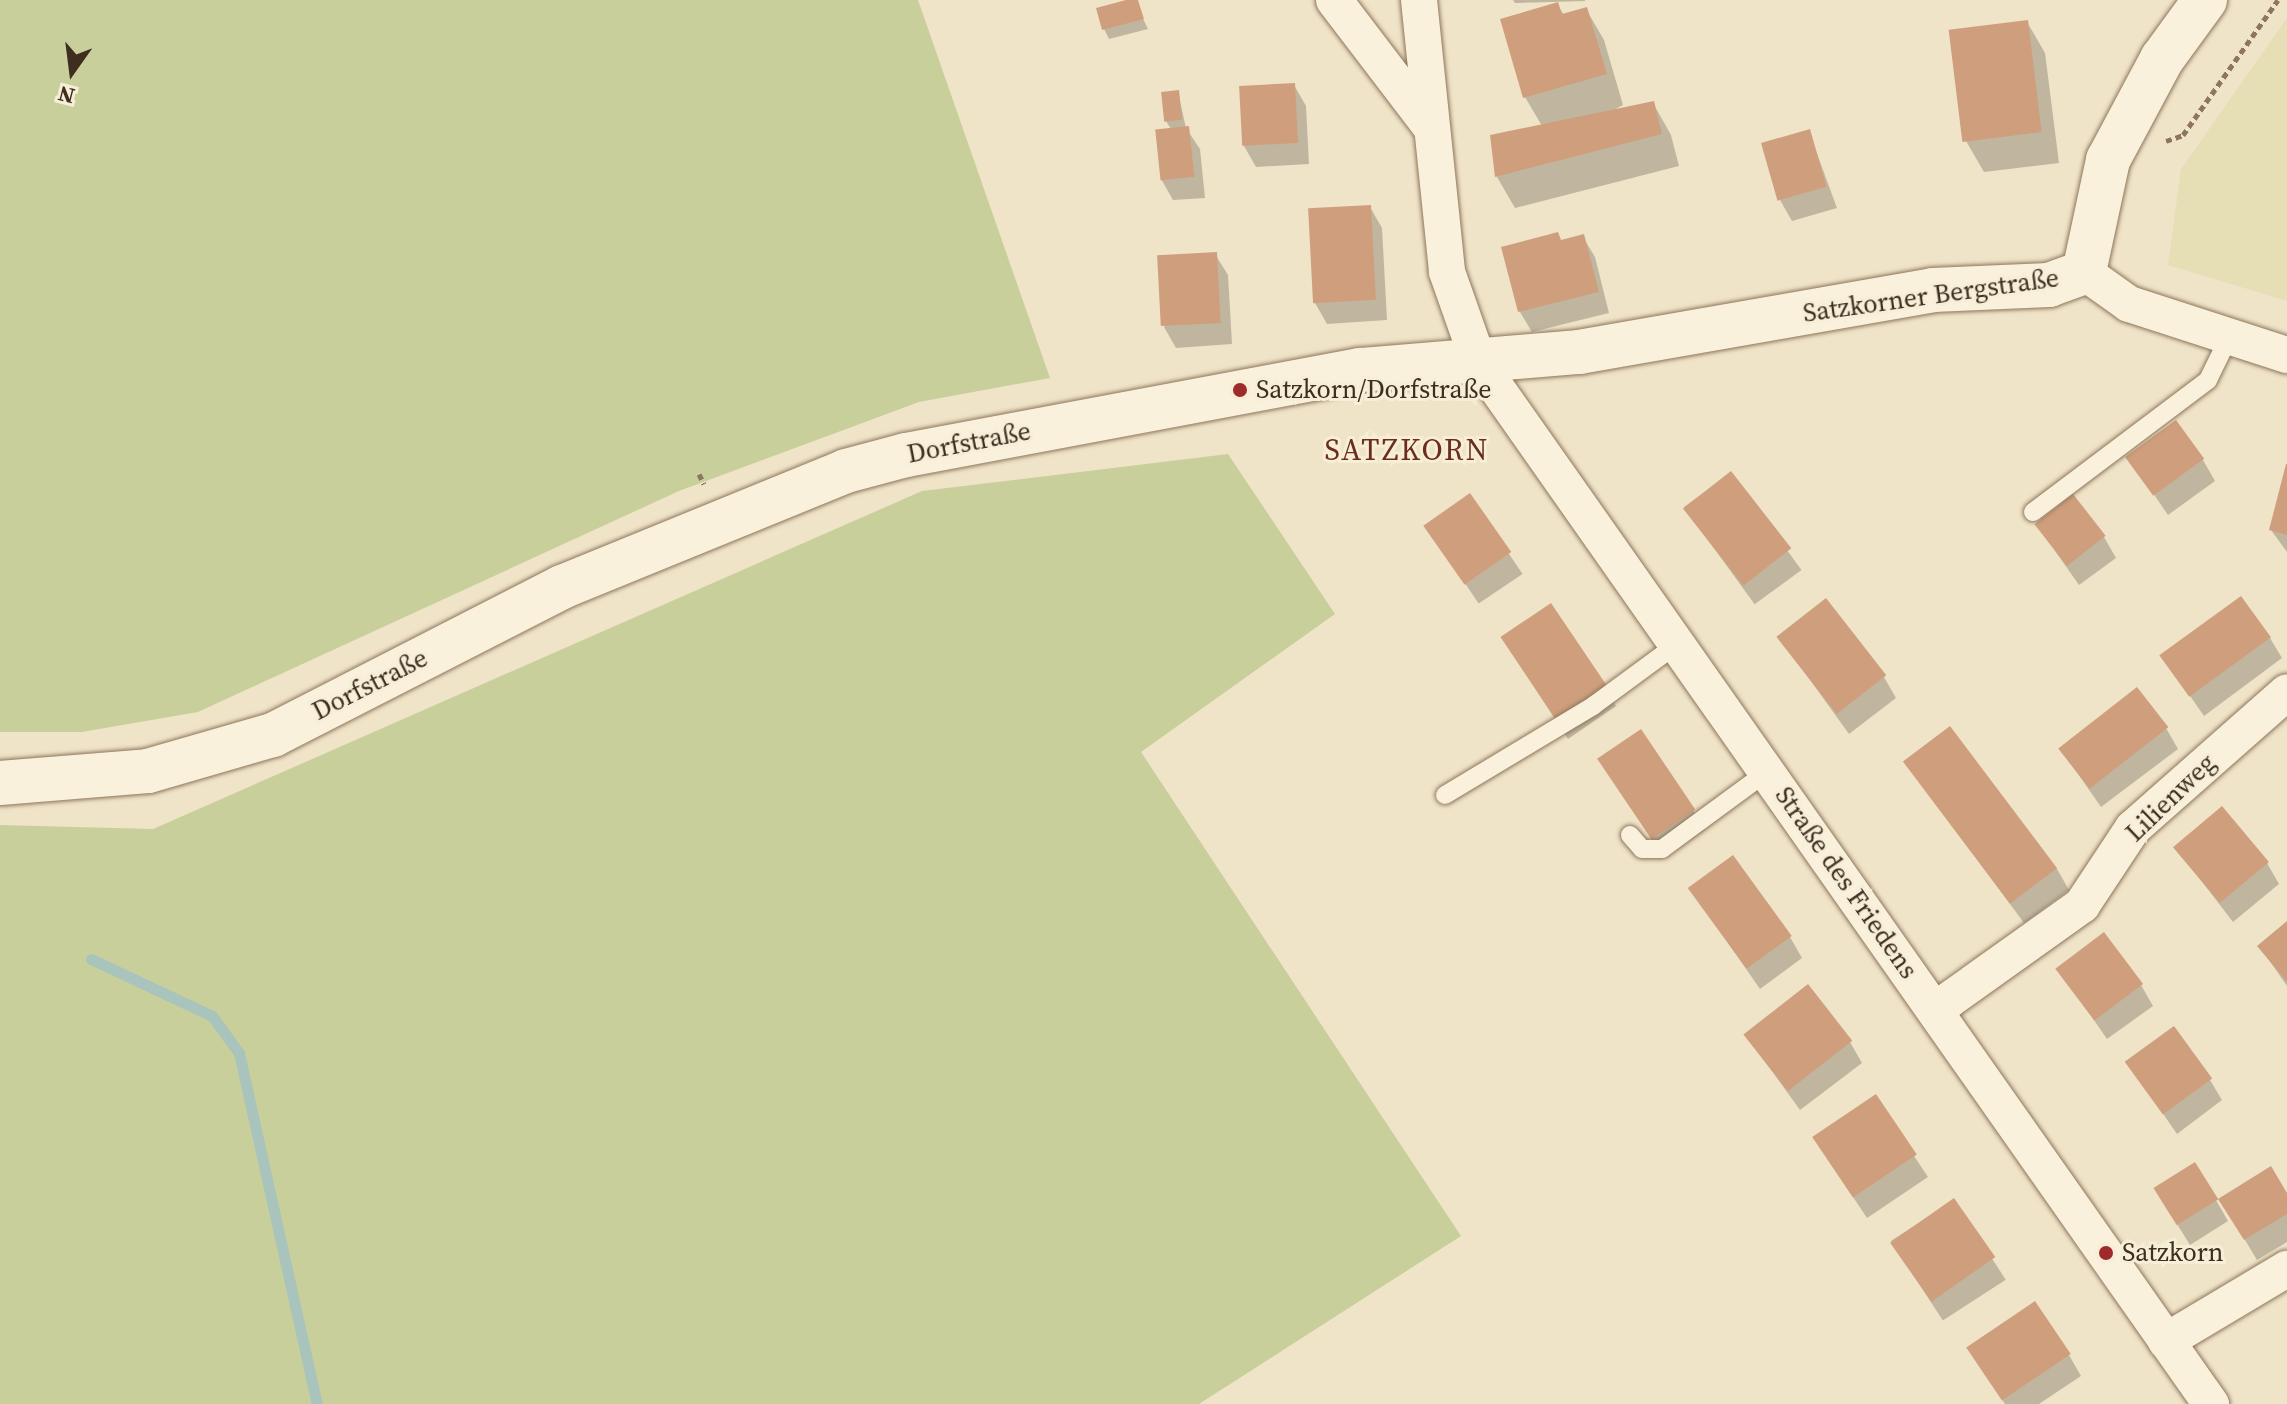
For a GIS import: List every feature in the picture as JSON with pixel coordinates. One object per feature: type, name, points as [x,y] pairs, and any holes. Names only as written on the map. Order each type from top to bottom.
[{"type":"street","points":[[1334,0],[1430,126]]},
{"type":"street","points":[[1419,0],[1447,272],[1479,363]]},
{"type":"street","name":"Satzkorner Bergstraße","points":[[1479,363],[1579,352],[1933,290],[2049,285],[2084,272],[2108,160],[2162,59],[2205,0]]},
{"type":"street","points":[[2084,272],[2129,304],[2228,339],[2287,355]]},
{"type":"street","name":"Straße des Friedens","points":[[1479,363],[2211,1404]]},
{"type":"street","name":"Dorfstraße","points":[[0,783],[148,771],[273,735],[562,587],[846,471],[906,455],[1240,390],[1360,370],[1479,363]]},
{"type":"street","name":"Lilienweg","points":[[1935,1010],[2082,905],[2133,828],[2280,712]]},
{"type":"street","points":[[2166,1341],[2287,1269]]},
{"type":"lane","points":[[2033,512],[2208,380],[2228,339]]},
{"type":"lane","points":[[1445,795],[1593,706],[1677,644]]},
{"type":"lane","points":[[1630,835],[1642,849],[1662,849],[1767,772]]},
{"type":"path","points":[[2108,160],[2183,135],[2278,0]]},
{"type":"shaded area","points":[[2287,18],[2287,301],[2168,265],[2181,169]]},
{"type":"green space","points":[[0,0],[918,0],[1050,378],[919,402],[679,491],[198,712],[82,732],[0,732]]},
{"type":"green space","points":[[1228,454],[1335,614],[1141,752],[1461,1236],[1199,1404],[0,1404],[0,825],[153,829],[922,491]]},
{"type":"building","points":[[1138,0],[1144,19],[1102,30],[1096,8]]},
{"type":"building","points":[[1558,2],[1562,14],[1587,7],[1607,74],[1523,98],[1500,19]]},
{"type":"building","points":[[2028,20],[2042,132],[1962,142],[1949,30]]},
{"type":"building","points":[[1295,83],[1298,143],[1242,146],[1239,86]]},
{"type":"building","points":[[1179,90],[1182,120],[1164,122],[1161,92]]},
{"type":"building","points":[[1654,101],[1662,134],[1495,177],[1490,135]]},
{"type":"building","points":[[1189,126],[1194,177],[1161,180],[1155,130]]},
{"type":"building","points":[[1810,129],[1827,187],[1778,201],[1761,143]]},
{"type":"building","points":[[1371,205],[1376,300],[1313,303],[1308,208]]},
{"type":"building","points":[[1558,232],[1561,240],[1584,234],[1599,292],[1518,312],[1501,247]]},
{"type":"building","points":[[1217,252],[1221,323],[1161,326],[1157,255]]},
{"type":"building","points":[[2176,420],[2204,459],[2153,496],[2125,457]]},
{"type":"building","points":[[2287,464],[2287,535],[2269,530]]},
{"type":"building","points":[[1731,471],[1791,548],[1743,586],[1683,509]]},
{"type":"building","points":[[1470,493],[1511,552],[1465,585],[1423,526]]},
{"type":"building","points":[[2073,494],[2106,536],[2067,566],[2034,524]]},
{"type":"building","points":[[2241,596],[2271,637],[2189,697],[2159,655]]},
{"type":"building","points":[[1826,598],[1886,675],[1837,714],[1776,637]]},
{"type":"building","points":[[1551,603],[1606,685],[1556,719],[1500,637]]},
{"type":"building","points":[[2137,687],[2168,727],[2090,789],[2058,749]]},
{"type":"building","points":[[1950,726],[2057,868],[2010,904],[1903,762]]},
{"type":"building","points":[[1641,729],[1695,809],[1651,839],[1597,759]]},
{"type":"building","points":[[2222,806],[2269,862],[2220,903],[2173,847]]},
{"type":"building","points":[[1733,855],[1792,936],[1746,969],[1688,888]]},
{"type":"building","points":[[2287,921],[2287,982],[2257,946]]},
{"type":"building","points":[[2104,932],[2143,984],[2094,1021],[2055,969]]},
{"type":"building","points":[[1808,984],[1852,1041],[1788,1091],[1743,1034]]},
{"type":"building","points":[[2174,1026],[2212,1079],[2163,1114],[2125,1062]]},
{"type":"building","points":[[1876,1094],[1917,1155],[1853,1198],[1812,1137]]},
{"type":"building","points":[[2195,1162],[2218,1199],[2177,1225],[2153,1188]]},
{"type":"building","points":[[2271,1166],[2287,1193],[2287,1214],[2244,1240],[2218,1199]]},
{"type":"building","points":[[1954,1198],[1995,1257],[1931,1302],[1890,1243]]},
{"type":"building","points":[[2035,1301],[2071,1354],[2002,1400],[1966,1347]]},
{"type":"waterway","points":[[91,959],[212,1016],[239,1053],[317,1404]]},
{"type":"place","name":"Satzkorn/Dorfstraße","points":[[1240,390]]},
{"type":"place","name":"Satzkorn","points":[[2106,1253]]},
{"type":"district","name":"SATZKORN","points":[[1407,450]]}]
